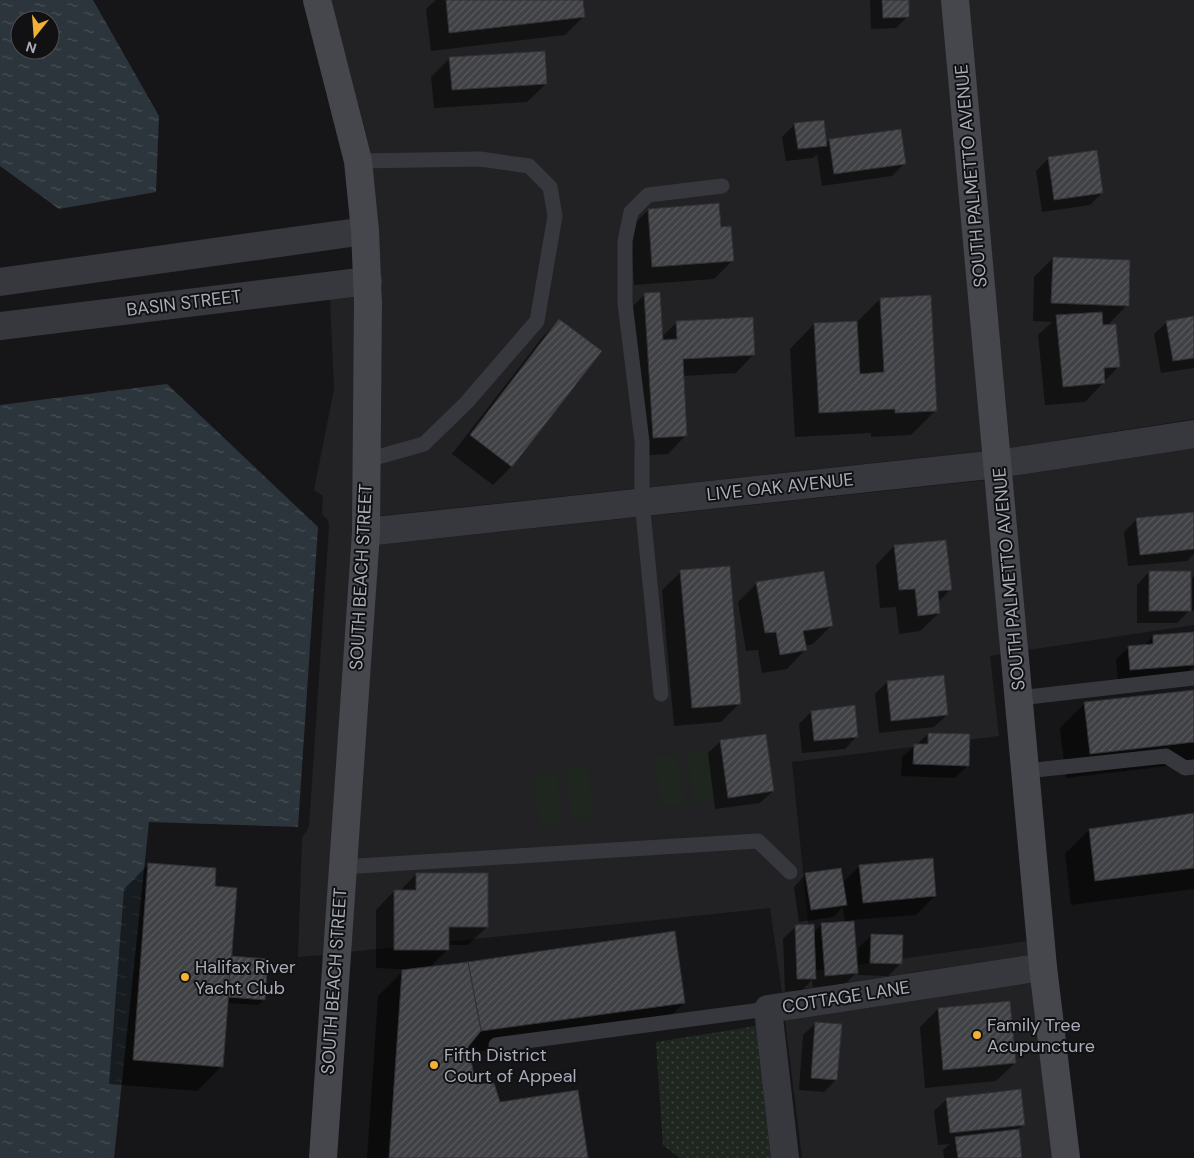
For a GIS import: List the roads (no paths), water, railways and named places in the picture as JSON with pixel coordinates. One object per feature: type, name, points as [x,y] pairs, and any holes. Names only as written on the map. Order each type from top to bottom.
[{"type":"street","name":"SOUTH BEACH STREET","points":[[317,0],[358,161],[368,281],[366,532],[323,1158]]},
{"type":"street","name":"SOUTH PALMETTO AVENUE","points":[[955,0],[1043,967],[1066,1158]]},
{"type":"street","points":[[0,282],[365,231]]},
{"type":"street","name":"BASIN STREET","points":[[0,326],[368,281]]},
{"type":"street","name":"LIVE OAK AVENUE","points":[[366,532],[998,464],[1194,434]]},
{"type":"street","name":"COTTAGE LANE","points":[[785,1158],[768,1009],[1043,967]]},
{"type":"lane","points":[[358,161],[480,159],[529,166],[550,187],[554,216],[537,321],[467,402],[424,444],[366,460]]},
{"type":"lane","points":[[661,694],[642,502],[642,442],[625,303],[625,241],[631,212],[648,195],[722,186]]},
{"type":"lane","points":[[1019,698],[1194,678]]},
{"type":"lane","points":[[1026,771],[1166,756],[1185,768],[1194,766]]},
{"type":"lane","points":[[342,867],[758,841],[790,872]]},
{"type":"lane","points":[[496,1045],[768,1009]]},
{"type":"water","points":[[0,0],[93,0],[159,116],[156,192],[59,209],[0,166]]},
{"type":"water","points":[[167,384],[318,527],[298,827],[149,822],[114,1158],[0,1158],[0,405]]},
{"type":"place","name":"Halifax River Yacht Club","points":[[185,977]]},
{"type":"place","name":"Family Tree Acupuncture","points":[[977,1035]]},
{"type":"place","name":"Fifth District Court of Appeal","points":[[434,1065]]}]
